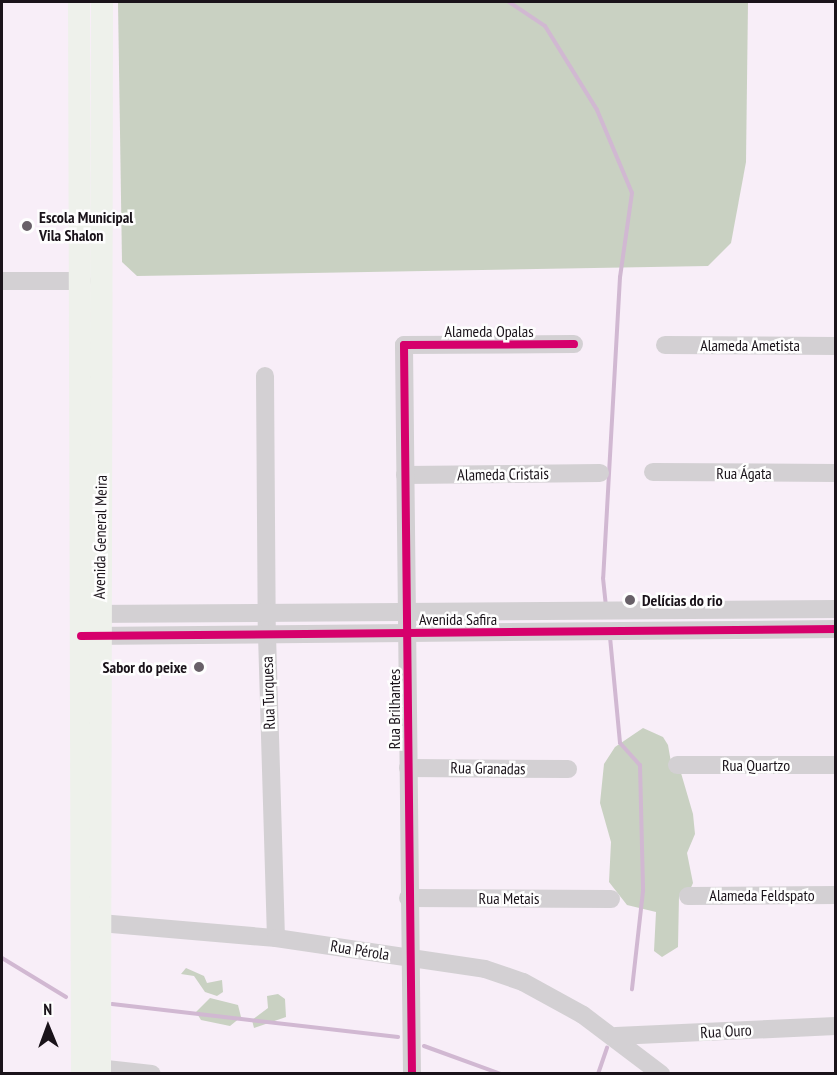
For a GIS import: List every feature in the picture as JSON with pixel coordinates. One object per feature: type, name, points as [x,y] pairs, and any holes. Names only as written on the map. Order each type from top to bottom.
[{"type":"main road","name":"Avenida General Meira","points":[[80,2],[93,281]]},
{"type":"main road","name":"Avenida General Meira","points":[[91,1070],[90,625],[93,281],[102,2]]},
{"type":"main road","name":"Avenida General Meira","points":[[90,625],[100,923],[91,1070]]},
{"type":"street","points":[[2,282],[93,281]]},
{"type":"street","name":"Alameda Opalas","points":[[404,345],[574,344]]},
{"type":"street","name":"Rua Brilhantes","points":[[404,345],[408,958],[411,1074]]},
{"type":"street","name":"Alameda Ametista","points":[[665,345],[836,346]]},
{"type":"street","name":"Rua Turquesa","points":[[266,376],[266,610],[276,938]]},
{"type":"street","name":"Rua Ágata","points":[[653,472],[836,473]]},
{"type":"street","name":"Alameda Cristais","points":[[405,475],[600,473]]},
{"type":"street","name":"Avenida Safira","points":[[90,625],[266,610],[836,609]]},
{"type":"street","name":"Avenida Safira","points":[[90,625],[267,635],[836,629]]},
{"type":"street","name":"Rua Quartzo","points":[[677,765],[836,765]]},
{"type":"street","name":"Rua Granadas","points":[[408,768],[568,769]]},
{"type":"street","name":"Alameda Feldspato","points":[[688,896],[836,895]]},
{"type":"street","name":"Rua Metais","points":[[408,898],[611,898]]},
{"type":"street","name":"Rua Pérola","points":[[100,923],[276,938],[485,969],[523,982],[616,1036],[661,1074]]},
{"type":"street","name":"Rua Ouro","points":[[616,1036],[836,1026]]},
{"type":"street","points":[[91,1070],[152,1074]]},
{"type":"green space","points":[[118,2],[748,2],[746,162],[731,243],[708,266],[137,276],[122,262]]},
{"type":"green space","points":[[643,728],[663,737],[668,745],[672,768],[681,773],[693,814],[695,834],[687,853],[693,883],[689,892],[679,896],[678,947],[662,957],[654,951],[656,912],[627,905],[609,882],[611,842],[600,803],[604,764],[615,747]]},
{"type":"green space","points":[[186,968],[204,976],[207,983],[222,980],[223,992],[217,996],[205,992],[194,976],[181,974]]},
{"type":"green space","points":[[278,994],[285,999],[286,1017],[254,1028],[252,1020],[268,1008],[267,996]]},
{"type":"green space","points":[[210,998],[238,1005],[241,1017],[230,1026],[201,1020],[196,1012]]},
{"type":"waterway","points":[[509,2],[545,26],[597,110],[632,193],[620,277],[603,578],[606,606]]},
{"type":"waterway","points":[[610,637],[620,743],[640,765],[643,891],[632,989]]},
{"type":"waterway","points":[[2,958],[66,997]]},
{"type":"waterway","points":[[112,1004],[398,1037]]},
{"type":"waterway","points":[[424,1046],[501,1074]]},
{"type":"waterway","points":[[598,1074],[607,1048]]},
{"type":"cycle path","points":[[412,1074],[404,345],[574,344]]},
{"type":"cycle path","points":[[81,636],[836,629]]},
{"type":"place","name":"Escola Municipal Vila Shalon","points":[[27,226]]},
{"type":"place","name":"Delícias do rio","points":[[630,600]]},
{"type":"place","name":"Sabor do peixe","points":[[199,667]]}]
